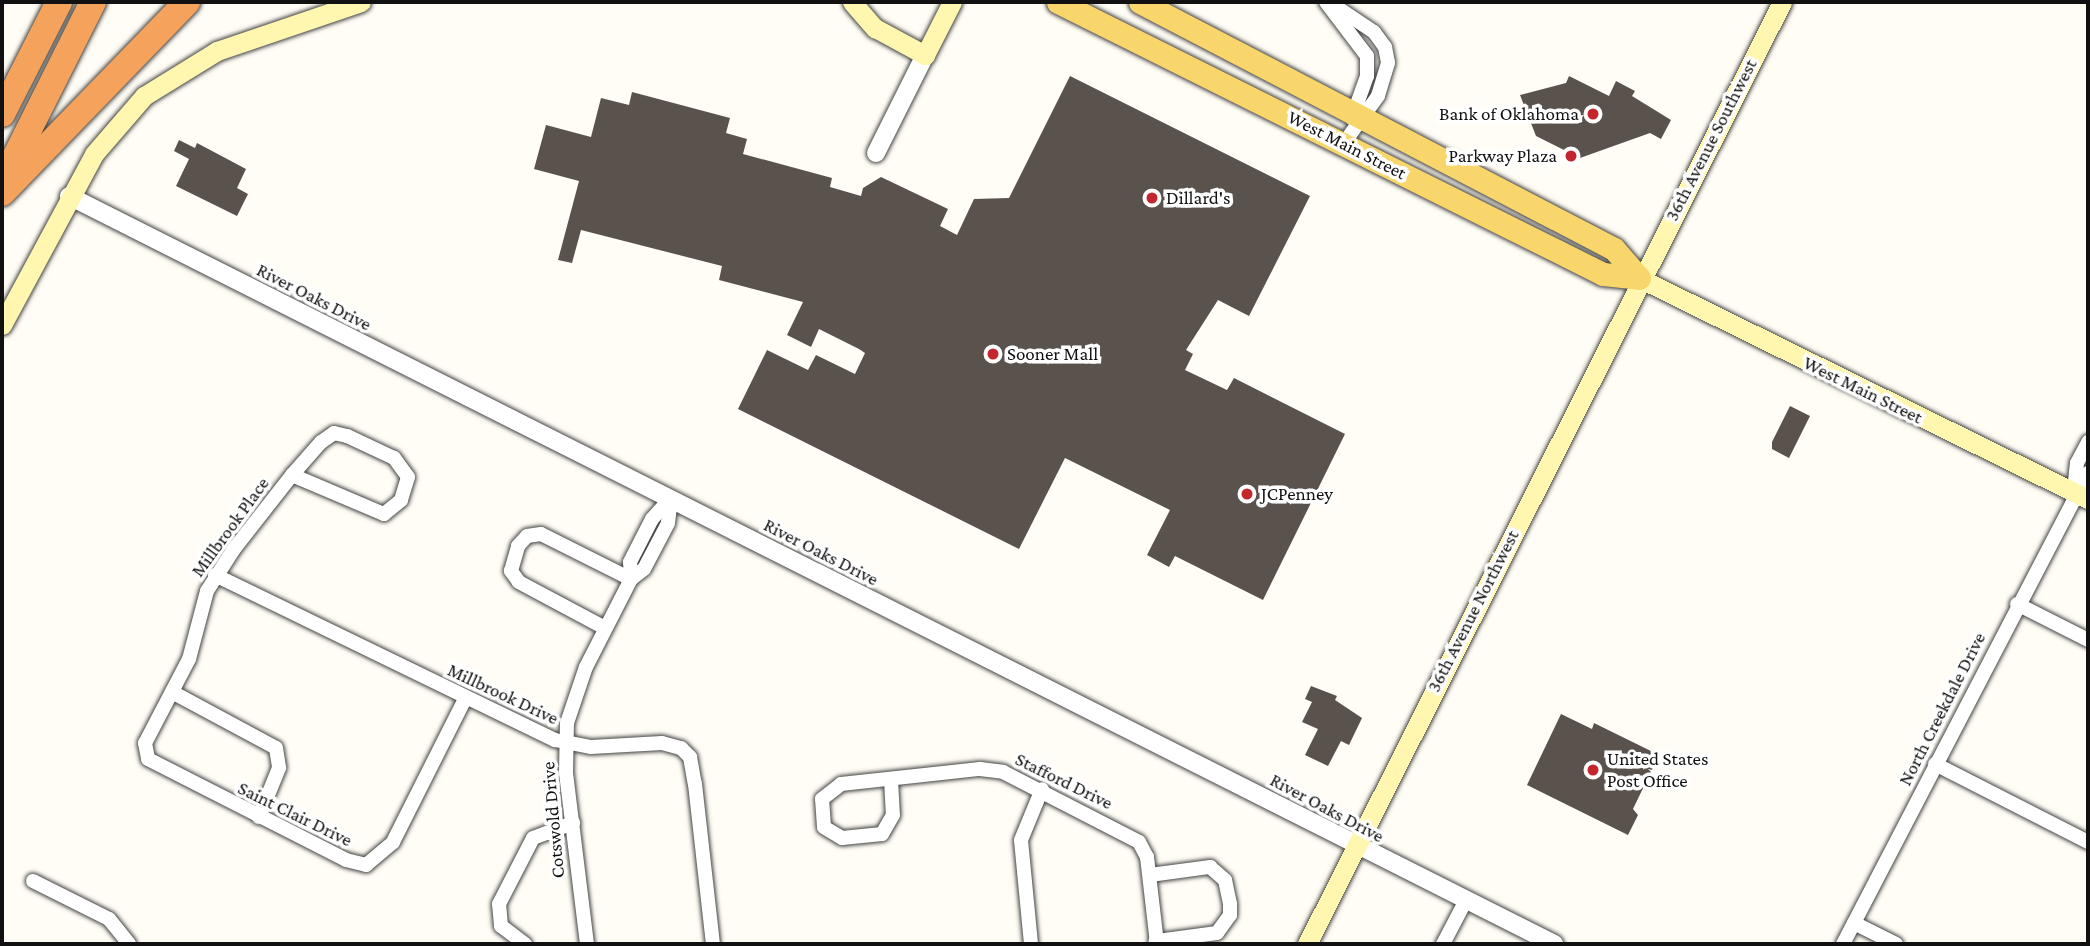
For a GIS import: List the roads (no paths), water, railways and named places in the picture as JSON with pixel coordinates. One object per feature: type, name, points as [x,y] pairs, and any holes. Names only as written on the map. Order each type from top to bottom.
[{"type":"highway","points":[[2,114],[59,2]]},
{"type":"highway","points":[[2,183],[93,2]]},
{"type":"highway","points":[[2,193],[187,2]]},
{"type":"main road","points":[[2,325],[69,196],[111,131],[170,77],[217,51],[361,2]]},
{"type":"main road","points":[[852,2],[875,28],[925,55],[952,2]]},
{"type":"main road","name":"West Main Street","points":[[1058,2],[1603,274],[1639,278],[2081,496]]},
{"type":"main road","name":"West Main Street","points":[[1140,2],[1614,249],[1639,278]]},
{"type":"main road","name":"36th Avenue Southwest","points":[[1639,278],[1782,2]]},
{"type":"main road","name":"36th Avenue Northwest","points":[[1307,944],[1639,278]]},
{"type":"street","points":[[1328,2],[1353,13],[1385,47],[1384,81],[1359,115],[1344,143]]},
{"type":"street","points":[[1328,2],[1367,56],[1367,76],[1359,115]]},
{"type":"street","points":[[876,153],[925,55]]},
{"type":"street","name":"River Oaks Drive","points":[[69,196],[671,498],[1356,847],[1554,944]]},
{"type":"street","name":"Millbrook Place","points":[[148,759],[145,743],[172,692],[215,575],[292,475],[321,442],[339,433],[394,458],[408,477],[401,500],[384,514],[292,475]]},
{"type":"street","points":[[2081,496],[2077,463],[2088,442]]},
{"type":"street","points":[[2081,496],[2088,473]]},
{"type":"street","name":"North Creekdale Drive","points":[[1843,944],[2017,604],[2081,496]]},
{"type":"street","name":"Cotswold Drive","points":[[587,944],[566,743],[572,705],[605,628],[631,579],[630,562],[646,530],[671,498]]},
{"type":"street","points":[[605,628],[519,582],[511,571],[518,546],[527,536],[541,534],[631,579]]},
{"type":"street","name":"Millbrook Drive","points":[[215,575],[465,699],[566,743],[669,743],[690,757],[713,944]]},
{"type":"street","points":[[2017,604],[2088,640]]},
{"type":"street","points":[[172,692],[276,748],[279,768],[259,817]]},
{"type":"street","name":"Saint Clair Drive","points":[[148,759],[346,860],[374,862],[393,842],[465,699]]},
{"type":"street","points":[[1935,764],[2088,842]]},
{"type":"street","name":"Stafford Drive","points":[[891,779],[995,770],[1042,789],[1132,837],[1147,857],[1156,943]]},
{"type":"street","points":[[891,779],[893,815],[882,834],[842,838],[824,827],[820,806],[831,787],[891,779]]},
{"type":"street","points":[[1031,944],[1021,840],[1042,789]]},
{"type":"street","points":[[525,944],[500,926],[499,904],[534,838],[573,823]]},
{"type":"street","points":[[1150,875],[1210,867],[1225,880],[1230,904],[1230,915],[1217,933],[1156,943]]},
{"type":"street","points":[[33,881],[109,919],[130,944]]},
{"type":"street","points":[[1443,944],[1466,900]]},
{"type":"street","points":[[1854,923],[1896,944]]},
{"type":"place","name":"Bank of Oklahoma","points":[[1593,114]]},
{"type":"place","name":"Parkway Plaza","points":[[1571,156]]},
{"type":"place","name":"Dillard's","points":[[1152,198]]},
{"type":"place","name":"Sooner Mall","points":[[993,354]]},
{"type":"place","name":"JCPenney","points":[[1247,494]]},
{"type":"place","name":"United States Post Office","points":[[1593,770]]}]
